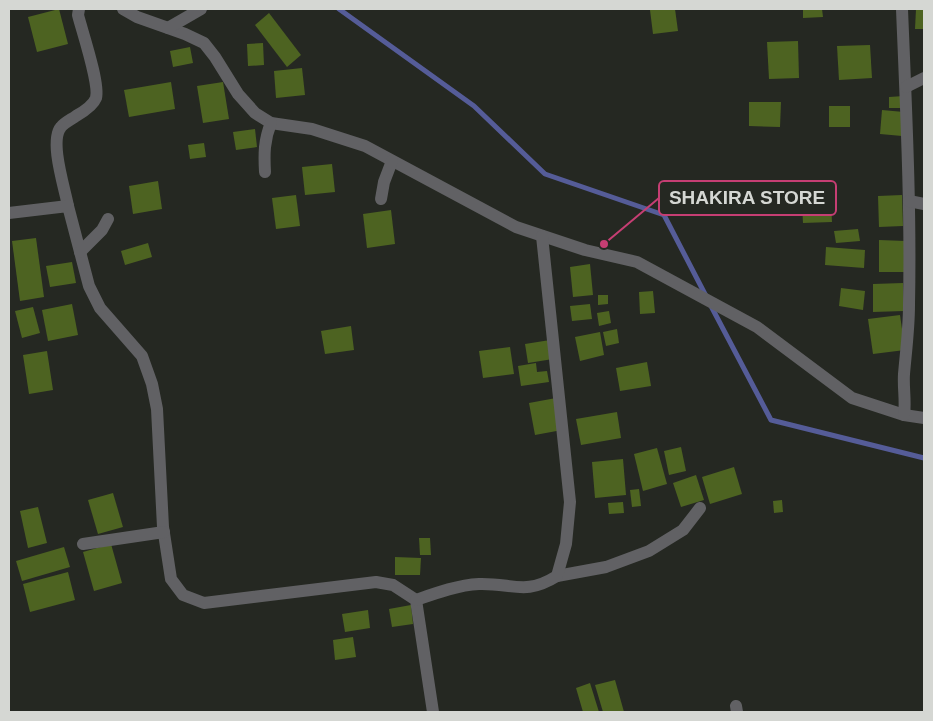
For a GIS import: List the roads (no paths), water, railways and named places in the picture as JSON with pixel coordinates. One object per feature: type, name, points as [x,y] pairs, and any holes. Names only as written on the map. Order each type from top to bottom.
[{"type":"street","points":[[79,9],[78,15],[96,86],[96,98],[88,108],[61,127],[57,134],[56,142],[58,158],[68,206],[89,286],[100,308],[142,356],[152,384],[157,409],[164,532],[171,578],[182,595],[204,603],[376,582],[393,585],[416,600],[432,712]]},
{"type":"street","points":[[123,9],[137,17],[204,43],[238,94],[255,113],[271,123],[312,129],[365,146],[516,227],[585,250],[637,262],[757,327],[852,398],[904,415],[924,418]]},
{"type":"street","points":[[168,28],[202,9]]},
{"type":"street","points":[[902,9],[909,201],[909,306],[908,347],[904,375],[906,399],[904,415]]},
{"type":"street","points":[[906,88],[924,78]]},
{"type":"street","points":[[265,172],[263,152],[265,137],[271,123]]},
{"type":"street","points":[[380,200],[392,161]]},
{"type":"street","points":[[909,201],[924,204]]},
{"type":"street","points":[[9,213],[68,206]]},
{"type":"street","points":[[80,252],[102,230],[108,219]]},
{"type":"street","points":[[542,236],[570,502],[566,544],[558,576]]},
{"type":"street","points":[[416,600],[449,589],[480,584],[531,588],[545,584],[558,576],[606,567],[649,551],[683,530],[700,508]]},
{"type":"street","points":[[83,544],[164,532]]},
{"type":"waterway","points":[[339,9],[474,106],[545,174],[664,215],[706,296]]},
{"type":"waterway","points":[[711,306],[771,420],[924,458]]},
{"type":"place","name":"SHAKIRA STORE","points":[[604,244]]}]
